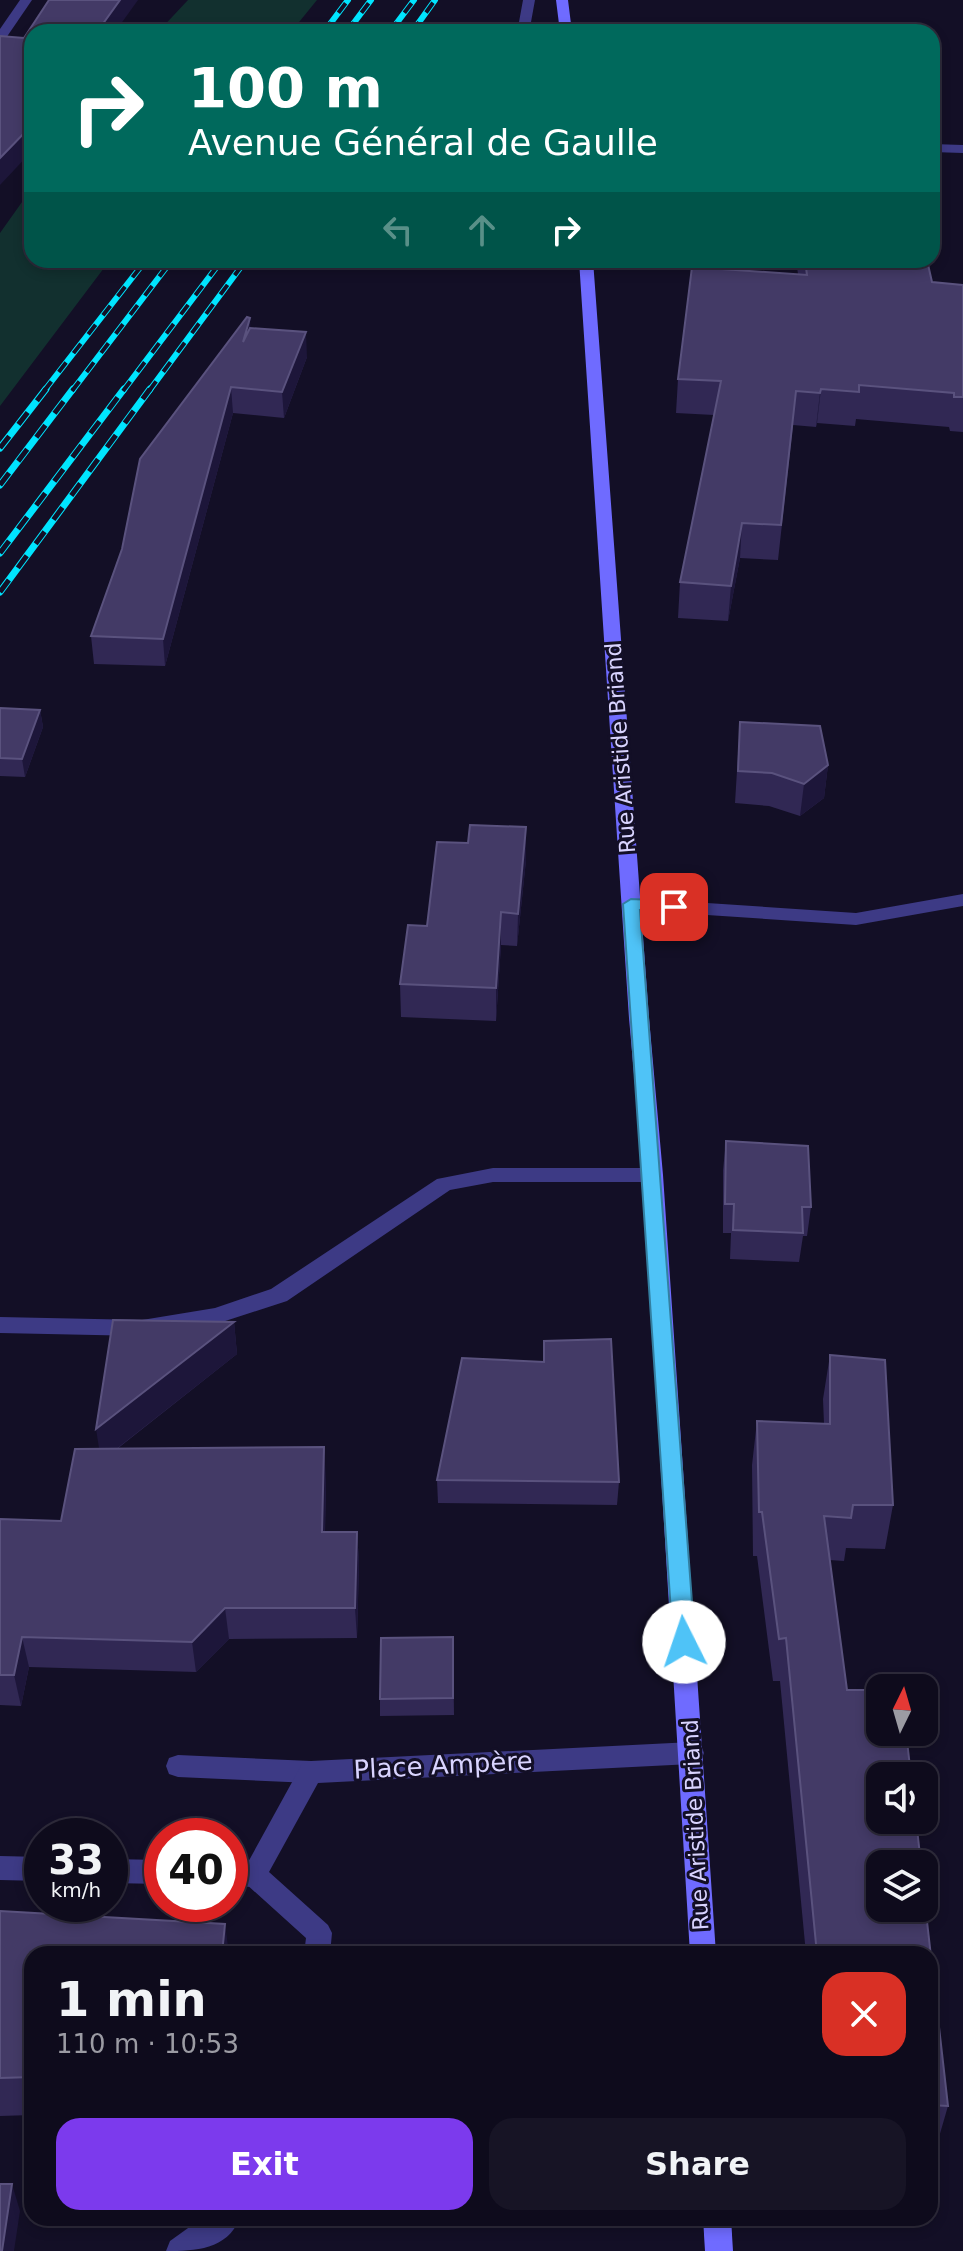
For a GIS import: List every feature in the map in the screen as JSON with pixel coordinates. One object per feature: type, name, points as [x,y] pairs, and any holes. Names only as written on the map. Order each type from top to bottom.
[{"type":"street","points":[[0,38],[26,0]]},
{"type":"street","points":[[524,24],[529,0]]},
{"type":"street","points":[[562,0],[565,24]]},
{"type":"street","points":[[940,148],[963,149]]},
{"type":"street","name":"Rue Aristide Briand","points":[[587,268],[653,1175],[703,1946]]},
{"type":"street","points":[[631,904],[856,919],[963,900]]},
{"type":"street","points":[[0,1325],[142,1328],[216,1316],[279,1295],[444,1184],[493,1175],[653,1175]]},
{"type":"street","name":"Place Ampère","points":[[178,1766],[311,1772],[692,1753]]},
{"type":"street","points":[[248,1865],[311,1772]]},
{"type":"street","points":[[0,1868],[24,1869]]},
{"type":"street","points":[[248,1879],[319,1933],[318,1946]]},
{"type":"street","points":[[180,2251],[215,2226]]},
{"type":"street","points":[[717,2226],[719,2251]]},
{"type":"green space","points":[[188,0],[317,0],[298,24],[166,24]]},
{"type":"green space","points":[[24,199],[24,268],[104,268],[0,406],[0,233]]},
{"type":"building","points":[[49,0],[120,0],[103,24],[33,24]]},
{"type":"building","points":[[0,36],[24,38],[24,133],[0,158]]},
{"type":"building","points":[[692,268],[807,275],[806,268],[929,268],[932,282],[963,285],[963,397],[954,397],[954,393],[859,385],[859,392],[796,391],[781,525],[742,523],[731,586],[680,582],[721,381],[678,379]]},
{"type":"building","points":[[247,317],[250,318],[243,342],[250,328],[306,332],[282,392],[231,387],[163,639],[91,636],[122,549],[140,459]]},
{"type":"building","points":[[0,708],[40,710],[22,759],[0,758]]},
{"type":"building","points":[[740,722],[820,726],[828,765],[804,784],[772,773],[738,771]]},
{"type":"building","points":[[470,825],[526,827],[518,914],[501,912],[496,988],[400,984],[408,925],[427,926],[437,842],[468,843]]},
{"type":"building","points":[[726,1141],[808,1146],[811,1207],[802,1207],[803,1233],[733,1230],[734,1204],[725,1204]]},
{"type":"building","points":[[113,1320],[234,1322],[96,1429]]},
{"type":"building","points":[[611,1339],[619,1482],[437,1480],[462,1358],[544,1362],[544,1341]]},
{"type":"building","points":[[830,1355],[885,1360],[893,1505],[853,1505],[851,1518],[824,1516],[847,1690],[866,1690],[866,1746],[908,1746],[909,1762],[866,1762],[866,1834],[918,1834],[919,1850],[866,1850],[866,1922],[927,1922],[930,1946],[816,1946],[786,1638],[779,1639],[762,1512],[759,1512],[757,1421],[830,1424]]},
{"type":"building","points":[[324,1447],[322,1532],[357,1532],[355,1608],[225,1608],[192,1642],[22,1637],[14,1675],[0,1675],[0,1519],[61,1521],[75,1449]]},
{"type":"building","points":[[453,1637],[453,1698],[380,1699],[381,1638]]},
{"type":"building","points":[[0,1911],[24,1912],[24,1922],[128,1922],[128,1918],[144,1919],[144,1922],[225,1924],[223,1946],[24,1946],[24,2077],[0,2078]]},
{"type":"building","points":[[938,2018],[948,2106],[938,2105]]},
{"type":"building","points":[[0,2184],[12,2184],[2,2251],[0,2251]]},
{"type":"railway","points":[[330,24],[348,0]]},
{"type":"railway","points":[[353,24],[371,0]]},
{"type":"railway","points":[[396,24],[414,0]]},
{"type":"railway","points":[[418,24],[435,0]]},
{"type":"railway","points":[[44,391],[140,268]]},
{"type":"railway","points":[[72,391],[166,268]]},
{"type":"railway","points":[[123,391],[216,268]]},
{"type":"railway","points":[[149,391],[240,268]]},
{"type":"railway","points":[[0,448],[46,389]]},
{"type":"railway","points":[[0,485],[73,389]]},
{"type":"railway","points":[[0,553],[124,389]]},
{"type":"railway","points":[[0,592],[150,389]]},
{"type":"route","points":[[674,907],[631,904],[653,1175],[684,1642]]}]
